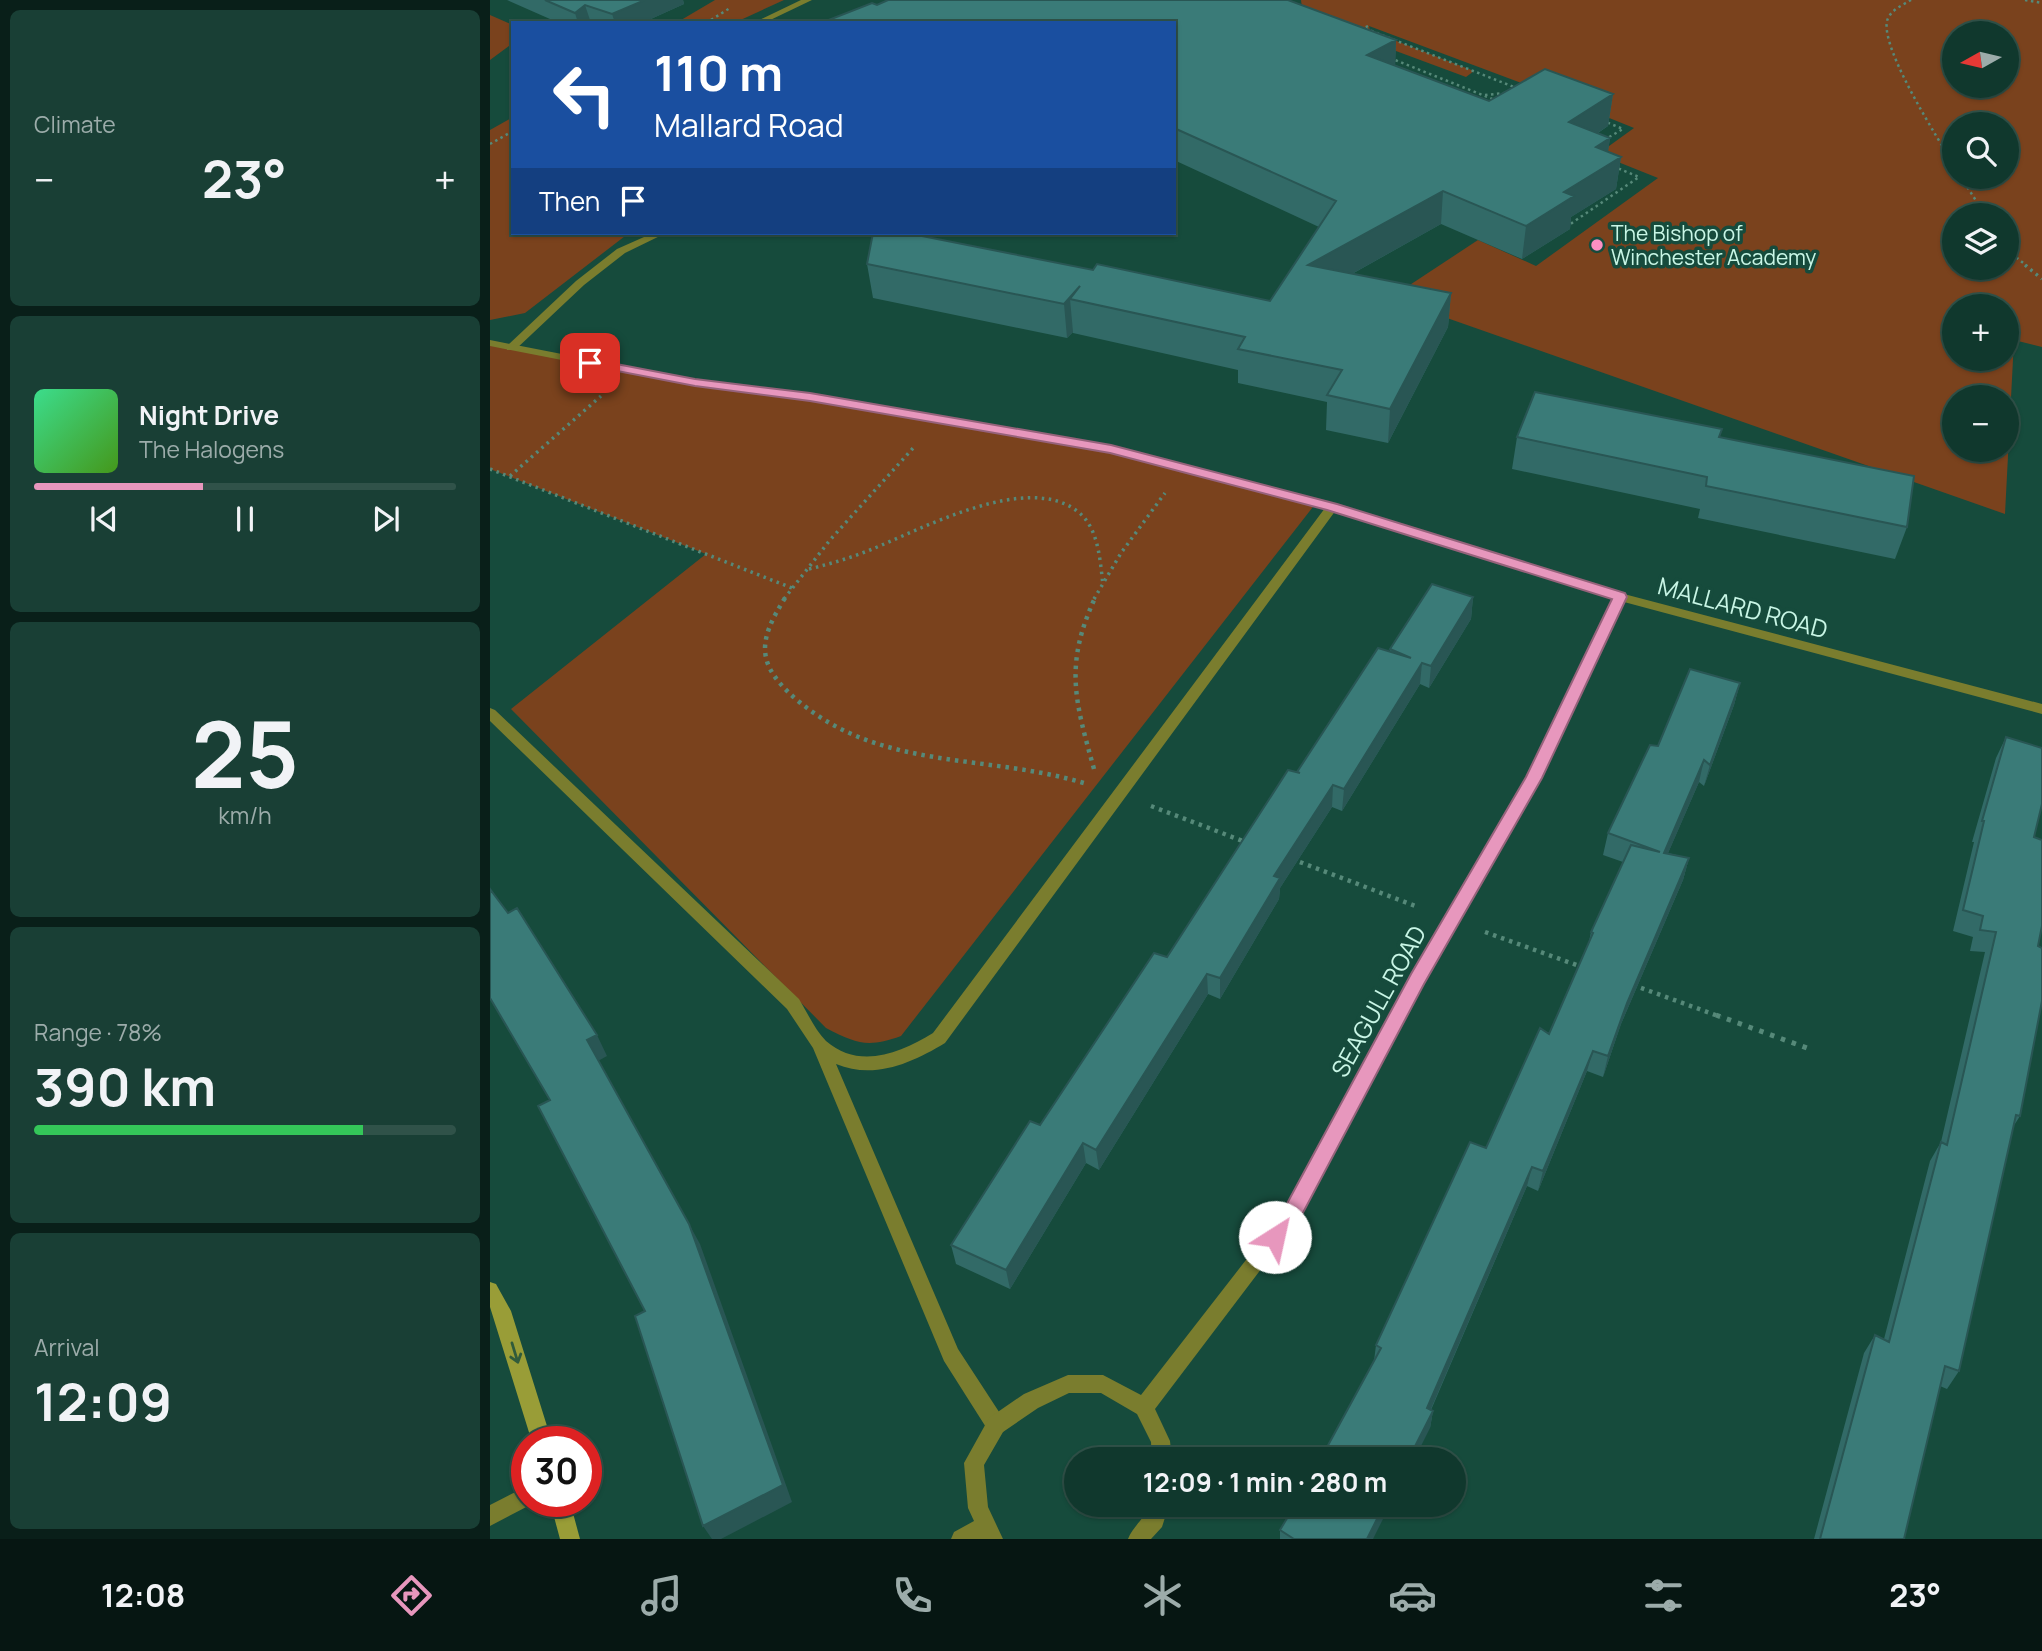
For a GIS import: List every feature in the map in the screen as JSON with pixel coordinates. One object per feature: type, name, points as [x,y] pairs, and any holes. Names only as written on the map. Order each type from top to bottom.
[{"type":"street","points":[[761,21],[808,0]]},
{"type":"street","points":[[512,348],[580,283],[621,251],[657,235]]},
{"type":"street","name":"MALLARD ROAD","points":[[490,342],[695,383],[810,397],[1111,449],[1332,507],[1620,597],[2042,709]]},
{"type":"street","points":[[820,1045],[847,1062],[878,1063],[913,1055],[939,1038],[1332,507]]},
{"type":"street","name":"SEAGULL ROAD","points":[[1144,1407],[1290,1217],[1417,979],[1534,778],[1620,597]]},
{"type":"street","points":[[490,713],[793,1004],[820,1045],[951,1355],[996,1425]]},
{"type":"street","points":[[490,1290],[502,1311],[537,1426]]},
{"type":"street","points":[[961,1539],[989,1532],[978,1507],[975,1463],[996,1425],[1031,1401],[1068,1384],[1103,1384],[1144,1407],[1161,1447]]},
{"type":"street","points":[[490,1516],[511,1505]]},
{"type":"street","points":[[564,1517],[570,1539]]},
{"type":"street","points":[[1138,1539],[1157,1517]]},
{"type":"path","points":[[1911,0],[1892,13],[1887,23],[1889,35],[1910,90],[1942,144]]},
{"type":"path","points":[[2025,0],[2042,3]]},
{"type":"path","points":[[709,21],[734,6]]},
{"type":"path","points":[[1368,26],[1364,28],[1526,92],[1483,95]]},
{"type":"path","points":[[1387,57],[1504,103]]},
{"type":"path","points":[[1599,119],[1623,129],[1602,141]]},
{"type":"path","points":[[490,144],[511,132]]},
{"type":"path","points":[[1566,227],[1639,177],[1604,163]]},
{"type":"path","points":[[2019,260],[2042,279]]},
{"type":"path","points":[[510,476],[604,394]]},
{"type":"path","points":[[937,419],[792,588],[773,616],[764,639],[767,663],[780,685],[807,708],[848,733],[890,749],[946,760],[1003,765],[1067,777],[1260,848]]},
{"type":"path","points":[[1094,787],[1095,773],[1080,720],[1074,669],[1080,631],[1103,585],[1133,536],[1184,468]]},
{"type":"path","points":[[490,469],[792,588]]},
{"type":"path","points":[[808,570],[870,550],[962,511],[1029,498],[1053,501],[1076,510],[1091,528],[1099,554],[1103,585]]},
{"type":"path","points":[[1286,857],[1584,967]]},
{"type":"path","points":[[1623,982],[1807,1048]]},
{"type":"shaded area","points":[[715,0],[784,0],[738,21],[679,21]]},
{"type":"shaded area","name":"The Bishop of Winchester Academy","points":[[1301,0],[2042,0],[2042,347],[2019,341],[2019,294],[1942,294],[1942,371],[2012,371],[2012,385],[1942,385],[1942,462],[2008,462],[2005,514],[1390,298],[1478,240],[1536,266],[1658,178],[1598,154],[1634,128],[1369,26],[1370,30],[1347,33],[1302,8]]},
{"type":"shaded area","points":[[490,15],[511,24],[511,44],[490,60]]},
{"type":"shaded area","points":[[1381,35],[1474,71],[1466,77],[1369,41]]},
{"type":"shaded area","points":[[511,118],[511,235],[626,235],[525,313],[490,320],[490,130]]},
{"type":"shaded area","points":[[490,343],[695,383],[810,397],[1111,449],[1316,503],[901,1036],[871,1043],[855,1041],[826,1028],[511,709],[706,554],[490,469]]},
{"type":"building","points":[[545,0],[645,0],[612,14],[585,5],[575,13]]},
{"type":"building","points":[[888,0],[1288,0],[1396,40],[1367,55],[1489,101],[1545,69],[1613,94],[1569,122],[1610,138],[1596,147],[1621,157],[1564,192],[1574,196],[1526,226],[1443,191],[1308,265],[1451,293],[1390,409],[1327,395],[1342,370],[1238,349],[1245,337],[1070,299],[1080,286],[1064,304],[867,264],[873,235],[917,235],[1093,270],[1097,264],[1270,301],[1336,201],[1176,129],[1176,21],[826,21],[872,3],[877,5]]},
{"type":"building","points":[[1535,392],[1722,429],[1719,437],[1914,476],[1907,527],[1706,486],[1707,477],[1517,437]]},
{"type":"building","points":[[1432,584],[1473,597],[1431,666],[1422,663],[1344,789],[1333,785],[1274,876],[1280,878],[1220,978],[1207,974],[1096,1150],[1083,1143],[1006,1270],[951,1245],[1030,1121],[1040,1125],[1154,953],[1167,957],[1288,770],[1300,773],[1297,772],[1378,648],[1411,658],[1390,649]]},
{"type":"building","points":[[1690,669],[1740,683],[1710,765],[1704,760],[1664,853],[1689,858],[1627,1003],[1608,1056],[1593,1051],[1543,1171],[1532,1167],[1427,1408],[1433,1411],[1415,1447],[1327,1447],[1381,1348],[1376,1345],[1470,1142],[1486,1148],[1540,1028],[1549,1034],[1631,845],[1660,852],[1608,833],[1650,745],[1658,746]]},
{"type":"building","points":[[2006,737],[2042,748],[2042,804],[2034,837],[2042,840],[2042,926],[2038,946],[2042,948],[2042,1001],[2020,1116],[2016,1115],[1959,1371],[1945,1366],[1904,1539],[1820,1539],[1875,1335],[1889,1342],[1941,1142],[1947,1145],[1996,932],[1980,930],[1983,916],[1963,910],[1982,821]]},
{"type":"building","points":[[490,889],[508,913],[517,908],[597,1035],[587,1040],[689,1224],[783,1485],[703,1526],[635,1316],[645,1311],[538,1106],[550,1100],[490,998]]},
{"type":"building","points":[[1288,1517],[1378,1517],[1367,1539],[1294,1539],[1280,1530]]},
{"type":"place","name":"The Bishop of Winchester Academy","points":[[1597,245]]},
{"type":"route","points":[[590,363],[695,383],[810,397],[1111,449],[1332,507],[1620,597],[1534,778],[1417,979],[1290,1217],[1275,1237]]}]
